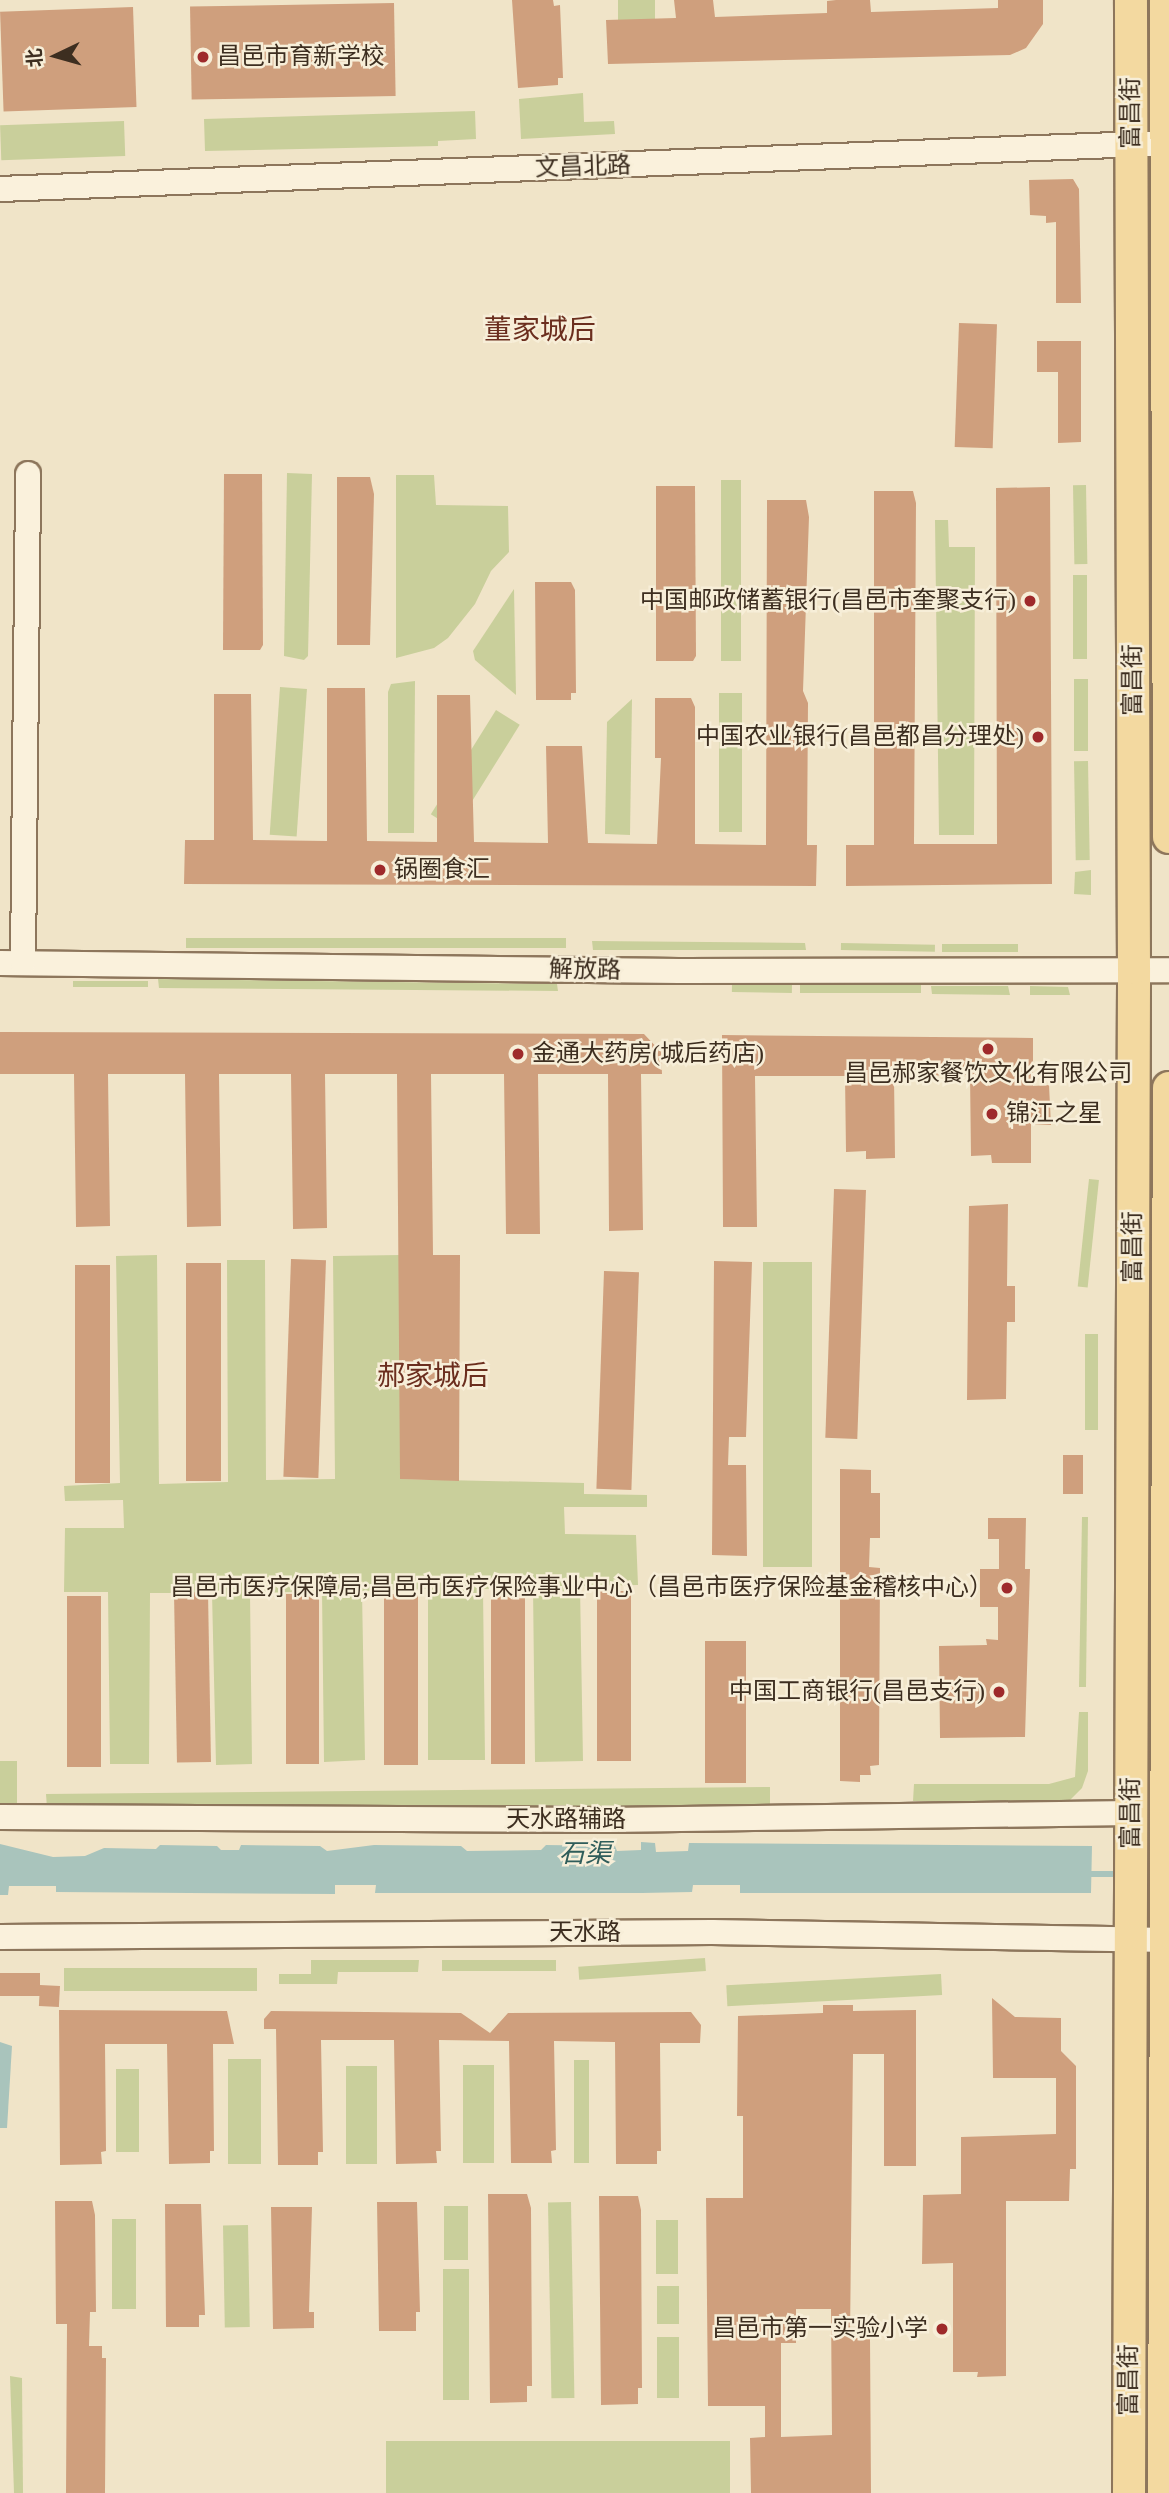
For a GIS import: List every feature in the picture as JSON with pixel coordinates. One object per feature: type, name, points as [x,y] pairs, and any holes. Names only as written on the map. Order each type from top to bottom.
[{"type":"main road","name":"富昌街","points":[[1129,2493],[1133,968],[1130,0]]},
{"type":"main road","name":"富昌街","points":[[1167,0],[1169,837]]},
{"type":"main road","name":"富昌街","points":[[1164,2493],[1169,1088]]},
{"type":"street","name":"文昌北路","points":[[0,189],[1167,143]]},
{"type":"street","points":[[12,963],[29,474]]},
{"type":"street","name":"解放路","points":[[12,963],[679,971],[1169,970]]},
{"type":"street","name":"天水路辅路","points":[[0,1817],[1131,1826]]},
{"type":"street","name":"天水路","points":[[0,1937],[712,1932],[1167,1940]]},
{"type":"green space","points":[[618,0],[655,0],[655,20],[618,20]]},
{"type":"green space","points":[[583,93],[584,122],[614,121],[615,134],[521,139],[519,99]]},
{"type":"green space","points":[[475,111],[476,139],[438,141],[438,146],[205,151],[204,119]]},
{"type":"green space","points":[[124,121],[125,156],[1,160],[0,125]]},
{"type":"green space","points":[[287,473],[312,474],[308,656],[304,660],[284,656]]},
{"type":"green space","points":[[396,475],[434,475],[436,505],[508,506],[509,552],[491,571],[475,604],[448,638],[434,648],[396,658]]},
{"type":"green space","points":[[721,480],[741,480],[741,661],[721,661]]},
{"type":"green space","points":[[1073,485],[1086,485],[1087,564],[1074,564]]},
{"type":"green space","points":[[935,520],[948,520],[949,547],[975,547],[974,835],[939,835]]},
{"type":"green space","points":[[1073,575],[1087,575],[1087,659],[1073,659]]},
{"type":"green space","points":[[514,589],[516,695],[475,660],[473,651]]},
{"type":"green space","points":[[1074,679],[1088,679],[1088,751],[1074,751]]},
{"type":"green space","points":[[415,681],[414,833],[388,833],[388,692],[391,684]]},
{"type":"green space","points":[[280,687],[307,689],[297,837],[270,835]]},
{"type":"green space","points":[[719,693],[742,693],[742,832],[719,832]]},
{"type":"green space","points":[[632,699],[630,835],[605,834],[607,722]]},
{"type":"green space","points":[[496,710],[520,725],[455,829],[431,814]]},
{"type":"green space","points":[[1074,761],[1088,761],[1090,860],[1076,860]]},
{"type":"green space","points":[[1091,870],[1091,895],[1074,894],[1075,872]]},
{"type":"green space","points":[[186,938],[566,938],[566,948],[186,948]]},
{"type":"green space","points":[[592,941],[805,943],[806,950],[593,950]]},
{"type":"green space","points":[[841,943],[935,945],[935,952],[841,950]]},
{"type":"green space","points":[[942,944],[1018,944],[1018,952],[942,952]]},
{"type":"green space","points":[[158,979],[557,984],[558,991],[159,988]]},
{"type":"green space","points":[[73,981],[148,981],[148,987],[73,987]]},
{"type":"green space","points":[[732,984],[792,985],[792,993],[732,992]]},
{"type":"green space","points":[[800,984],[921,984],[921,993],[800,993]]},
{"type":"green space","points":[[931,986],[1008,986],[1010,995],[932,994]]},
{"type":"green space","points":[[1030,986],[1068,987],[1070,995],[1030,995]]},
{"type":"green space","points":[[1089,1179],[1099,1180],[1088,1287],[1078,1286]]},
{"type":"green space","points":[[157,1255],[159,1484],[228,1482],[227,1260],[265,1260],[266,1480],[335,1479],[333,1256],[400,1255],[400,1479],[584,1483],[584,1494],[647,1495],[647,1507],[564,1507],[565,1534],[636,1535],[638,1585],[580,1586],[583,1761],[535,1762],[533,1587],[483,1589],[485,1760],[428,1760],[428,1589],[362,1591],[365,1760],[324,1762],[322,1591],[250,1593],[252,1764],[216,1765],[212,1593],[150,1593],[149,1764],[110,1764],[108,1592],[64,1592],[65,1528],[124,1528],[123,1500],[65,1501],[64,1486],[120,1483],[116,1256]]},
{"type":"green space","points":[[763,1262],[812,1262],[812,1567],[763,1567]]},
{"type":"green space","points":[[1085,1334],[1098,1334],[1098,1430],[1085,1430]]},
{"type":"green space","points":[[1082,1517],[1088,1517],[1086,1687],[1079,1687]]},
{"type":"green space","points":[[1079,1712],[1088,1712],[1088,1771],[1082,1788],[1069,1801],[913,1801],[914,1784],[1049,1784],[1075,1777]]},
{"type":"green space","points":[[0,1761],[17,1761],[17,1806],[0,1806]]},
{"type":"green space","points":[[770,1787],[770,1806],[47,1808],[46,1794]]},
{"type":"green space","points":[[705,1958],[706,1971],[579,1980],[578,1967]]},
{"type":"green space","points":[[311,1960],[419,1960],[418,1972],[338,1972],[337,1984],[279,1984],[279,1974],[311,1974]]},
{"type":"green space","points":[[442,1960],[556,1960],[556,1971],[442,1971]]},
{"type":"green space","points":[[64,1968],[257,1968],[257,1991],[64,1991]]},
{"type":"green space","points":[[941,1974],[942,1995],[727,2006],[726,1985]]},
{"type":"green space","points":[[228,2059],[261,2059],[261,2164],[228,2164]]},
{"type":"green space","points":[[574,2060],[589,2060],[589,2163],[574,2163]]},
{"type":"green space","points":[[463,2065],[494,2065],[494,2163],[463,2163]]},
{"type":"green space","points":[[346,2066],[377,2066],[377,2164],[346,2164]]},
{"type":"green space","points":[[116,2069],[139,2069],[139,2152],[116,2152]]},
{"type":"green space","points":[[548,2202],[571,2202],[574,2398],[551,2398]]},
{"type":"green space","points":[[444,2206],[468,2206],[468,2260],[444,2260]]},
{"type":"green space","points":[[112,2219],[136,2219],[136,2309],[112,2309]]},
{"type":"green space","points":[[656,2220],[678,2220],[678,2274],[656,2274]]},
{"type":"green space","points":[[223,2225],[248,2225],[250,2327],[225,2327]]},
{"type":"green space","points":[[443,2269],[469,2269],[469,2400],[443,2400]]},
{"type":"green space","points":[[657,2286],[679,2286],[679,2324],[657,2324]]},
{"type":"green space","points":[[657,2337],[679,2337],[679,2398],[657,2398]]},
{"type":"green space","points":[[10,2376],[22,2378],[23,2493],[14,2493]]},
{"type":"green space","points":[[386,2441],[730,2441],[730,2493],[386,2493]]},
{"type":"water","points":[[641,1842],[655,1843],[656,1852],[688,1851],[689,1843],[1092,1846],[1091,1893],[740,1893],[740,1885],[693,1885],[692,1892],[375,1893],[376,1885],[335,1885],[335,1894],[56,1892],[56,1886],[9,1886],[8,1895],[0,1895],[0,1844],[53,1857],[85,1856],[104,1848],[156,1849],[160,1845],[217,1846],[221,1850],[239,1850],[241,1845],[320,1846],[327,1851],[374,1845],[461,1846],[467,1851],[541,1850],[546,1845],[615,1846],[617,1851],[641,1850]]},
{"type":"water","points":[[0,2042],[12,2046],[7,2128],[0,2128]]},
{"type":"building","points":[[512,0],[553,0],[554,6],[560,5],[563,78],[558,78],[558,85],[518,88]]},
{"type":"building","points":[[674,0],[713,0],[715,17],[827,13],[827,1],[836,0],[870,0],[871,12],[998,8],[998,0],[1043,0],[1043,24],[1026,48],[1010,55],[608,64],[606,20],[676,18]]},
{"type":"building","points":[[394,3],[396,96],[192,100],[190,7]]},
{"type":"building","points":[[133,7],[136,107],[4,112],[0,12]]},
{"type":"building","points":[[1073,179],[1079,189],[1081,303],[1056,303],[1056,222],[1046,223],[1046,216],[1030,215],[1029,180]]},
{"type":"building","points":[[959,323],[997,324],[993,448],[955,447]]},
{"type":"building","points":[[1037,341],[1081,341],[1081,442],[1058,443],[1058,372],[1037,372]]},
{"type":"building","points":[[224,474],[262,474],[263,645],[260,650],[223,650]]},
{"type":"building","points":[[337,477],[370,477],[374,494],[370,645],[337,645]]},
{"type":"building","points":[[656,486],[695,486],[696,656],[693,661],[656,661]]},
{"type":"building","points":[[1050,487],[1052,884],[846,886],[846,845],[874,845],[874,491],[913,491],[916,503],[914,844],[997,844],[996,488]]},
{"type":"building","points":[[767,500],[806,500],[809,517],[803,691],[808,703],[807,845],[817,845],[816,886],[184,884],[185,840],[214,840],[214,694],[251,694],[253,840],[327,841],[327,688],[365,688],[367,841],[437,842],[437,695],[470,695],[474,842],[548,843],[546,746],[582,746],[588,843],[657,844],[661,758],[655,758],[655,698],[691,698],[695,707],[695,844],[766,845]]},
{"type":"building","points":[[535,582],[571,582],[575,590],[576,693],[571,693],[571,700],[536,700]]},
{"type":"building","points":[[0,1032],[644,1034],[661,1052],[662,1074],[641,1074],[643,1230],[609,1231],[608,1074],[538,1074],[540,1234],[506,1234],[504,1074],[431,1074],[433,1255],[460,1255],[459,1481],[400,1479],[397,1074],[325,1074],[327,1228],[293,1229],[291,1074],[219,1074],[221,1226],[187,1227],[185,1074],[108,1074],[110,1226],[76,1227],[74,1074],[0,1074]]},
{"type":"building","points":[[722,1035],[1033,1038],[1033,1086],[1049,1085],[1051,1125],[1031,1124],[1031,1163],[992,1163],[991,1155],[971,1156],[970,1075],[894,1076],[895,1158],[866,1159],[866,1151],[846,1152],[845,1076],[755,1076],[757,1227],[723,1227]]},
{"type":"building","points":[[834,1189],[866,1190],[857,1439],[825,1438]]},
{"type":"building","points":[[1008,1204],[1007,1286],[1015,1286],[1015,1322],[1007,1322],[1006,1399],[967,1400],[969,1206]]},
{"type":"building","points":[[291,1259],[326,1260],[318,1478],[283,1477]]},
{"type":"building","points":[[714,1261],[752,1262],[746,1437],[729,1437],[728,1465],[746,1465],[747,1556],[712,1555]]},
{"type":"building","points":[[186,1263],[221,1263],[221,1481],[186,1481]]},
{"type":"building","points":[[75,1265],[110,1265],[110,1483],[75,1483]]},
{"type":"building","points":[[604,1271],[639,1272],[631,1490],[596,1489]]},
{"type":"building","points":[[1063,1455],[1083,1455],[1083,1494],[1063,1494]]},
{"type":"building","points":[[840,1469],[871,1470],[871,1493],[880,1493],[880,1538],[870,1538],[869,1567],[880,1568],[879,1765],[870,1766],[871,1775],[860,1775],[860,1782],[840,1781]]},
{"type":"building","points":[[988,1518],[1026,1518],[1025,1569],[1030,1569],[1025,1737],[940,1738],[939,1646],[987,1645],[986,1639],[998,1640],[998,1607],[980,1607],[980,1569],[999,1569],[999,1539],[988,1539]]},
{"type":"building","points":[[597,1591],[631,1591],[631,1761],[597,1761]]},
{"type":"building","points":[[208,1592],[211,1762],[177,1763],[174,1593]]},
{"type":"building","points":[[286,1594],[319,1594],[319,1764],[286,1764]]},
{"type":"building","points":[[384,1594],[418,1594],[418,1765],[384,1765]]},
{"type":"building","points":[[491,1594],[525,1594],[525,1764],[491,1764]]},
{"type":"building","points":[[67,1596],[101,1596],[101,1767],[67,1767]]},
{"type":"building","points":[[705,1641],[746,1641],[746,1783],[705,1783]]},
{"type":"building","points":[[0,1973],[40,1973],[40,1996],[0,1996]]},
{"type":"building","points":[[40,1985],[60,1986],[59,2007],[39,2006]]},
{"type":"building","points":[[992,1998],[1015,2017],[1061,2018],[1061,2051],[1076,2066],[1076,2169],[1070,2169],[1069,2201],[1006,2201],[1006,2376],[977,2377],[978,2372],[953,2372],[953,2263],[922,2264],[923,2195],[961,2194],[961,2137],[1056,2134],[1056,2078],[993,2078]]},
{"type":"building","points":[[823,2005],[853,2005],[853,2011],[916,2010],[916,2166],[884,2166],[884,2054],[853,2054],[850,2338],[870,2337],[871,2493],[751,2493],[750,2438],[765,2437],[765,2406],[708,2406],[706,2198],[743,2198],[743,2116],[737,2116],[738,2016],[823,2013]],"holes":[[[796,2309],[831,2309],[832,2435],[781,2437],[781,2343],[796,2343]]]},
{"type":"building","points":[[59,2010],[227,2011],[234,2044],[213,2044],[214,2151],[210,2151],[210,2163],[169,2164],[167,2044],[105,2044],[106,2151],[101,2152],[102,2164],[60,2165]]},
{"type":"building","points":[[271,2011],[461,2013],[490,2033],[508,2013],[691,2012],[701,2025],[700,2043],[660,2043],[661,2151],[657,2151],[657,2164],[616,2164],[615,2042],[554,2041],[556,2150],[551,2151],[552,2163],[511,2163],[509,2041],[439,2040],[441,2151],[436,2151],[437,2163],[396,2164],[394,2040],[321,2040],[323,2152],[318,2152],[318,2165],[278,2165],[276,2029],[264,2029],[264,2019]]},
{"type":"building","points":[[488,2194],[527,2194],[531,2208],[532,2386],[527,2386],[527,2402],[490,2403]]},
{"type":"building","points":[[599,2196],[638,2196],[641,2210],[642,2388],[638,2388],[638,2404],[601,2405]]},
{"type":"building","points":[[55,2201],[92,2201],[95,2215],[96,2312],[90,2312],[89,2346],[102,2346],[102,2358],[106,2358],[105,2493],[66,2493],[67,2324],[56,2324]]},
{"type":"building","points":[[377,2202],[417,2202],[420,2312],[416,2312],[416,2331],[379,2331]]},
{"type":"building","points":[[165,2204],[201,2204],[205,2315],[199,2315],[199,2327],[166,2327]]},
{"type":"building","points":[[271,2207],[312,2207],[309,2312],[314,2312],[314,2328],[273,2329]]},
{"type":"waterway","name":"石渠","points":[[1083,1874],[1122,1874]]},
{"type":"place","name":"昌邑市育新学校","points":[[203,57]]},
{"type":"place","name":"中国邮政储蓄银行(昌邑市奎聚支行)","points":[[1030,601]]},
{"type":"place","name":"中国农业银行(昌邑都昌分理处)","points":[[1038,737]]},
{"type":"place","name":"锅圈食汇","points":[[380,870]]},
{"type":"place","name":"昌邑郝家餐饮文化有限公司","points":[[988,1049]]},
{"type":"place","name":"金通大药房(城后药店)","points":[[518,1054]]},
{"type":"place","name":"锦江之星","points":[[992,1114]]},
{"type":"place","name":"昌邑市医疗保障局;昌邑市医疗保险事业中心（昌邑市医疗保险基金稽核中心）","points":[[1007,1588]]},
{"type":"place","name":"中国工商银行(昌邑支行)","points":[[999,1692]]},
{"type":"place","name":"昌邑市第一实验小学","points":[[942,2329]]},
{"type":"district","name":"董家城后","points":[[540,330]]},
{"type":"district","name":"郝家城后","points":[[433,1376]]}]
